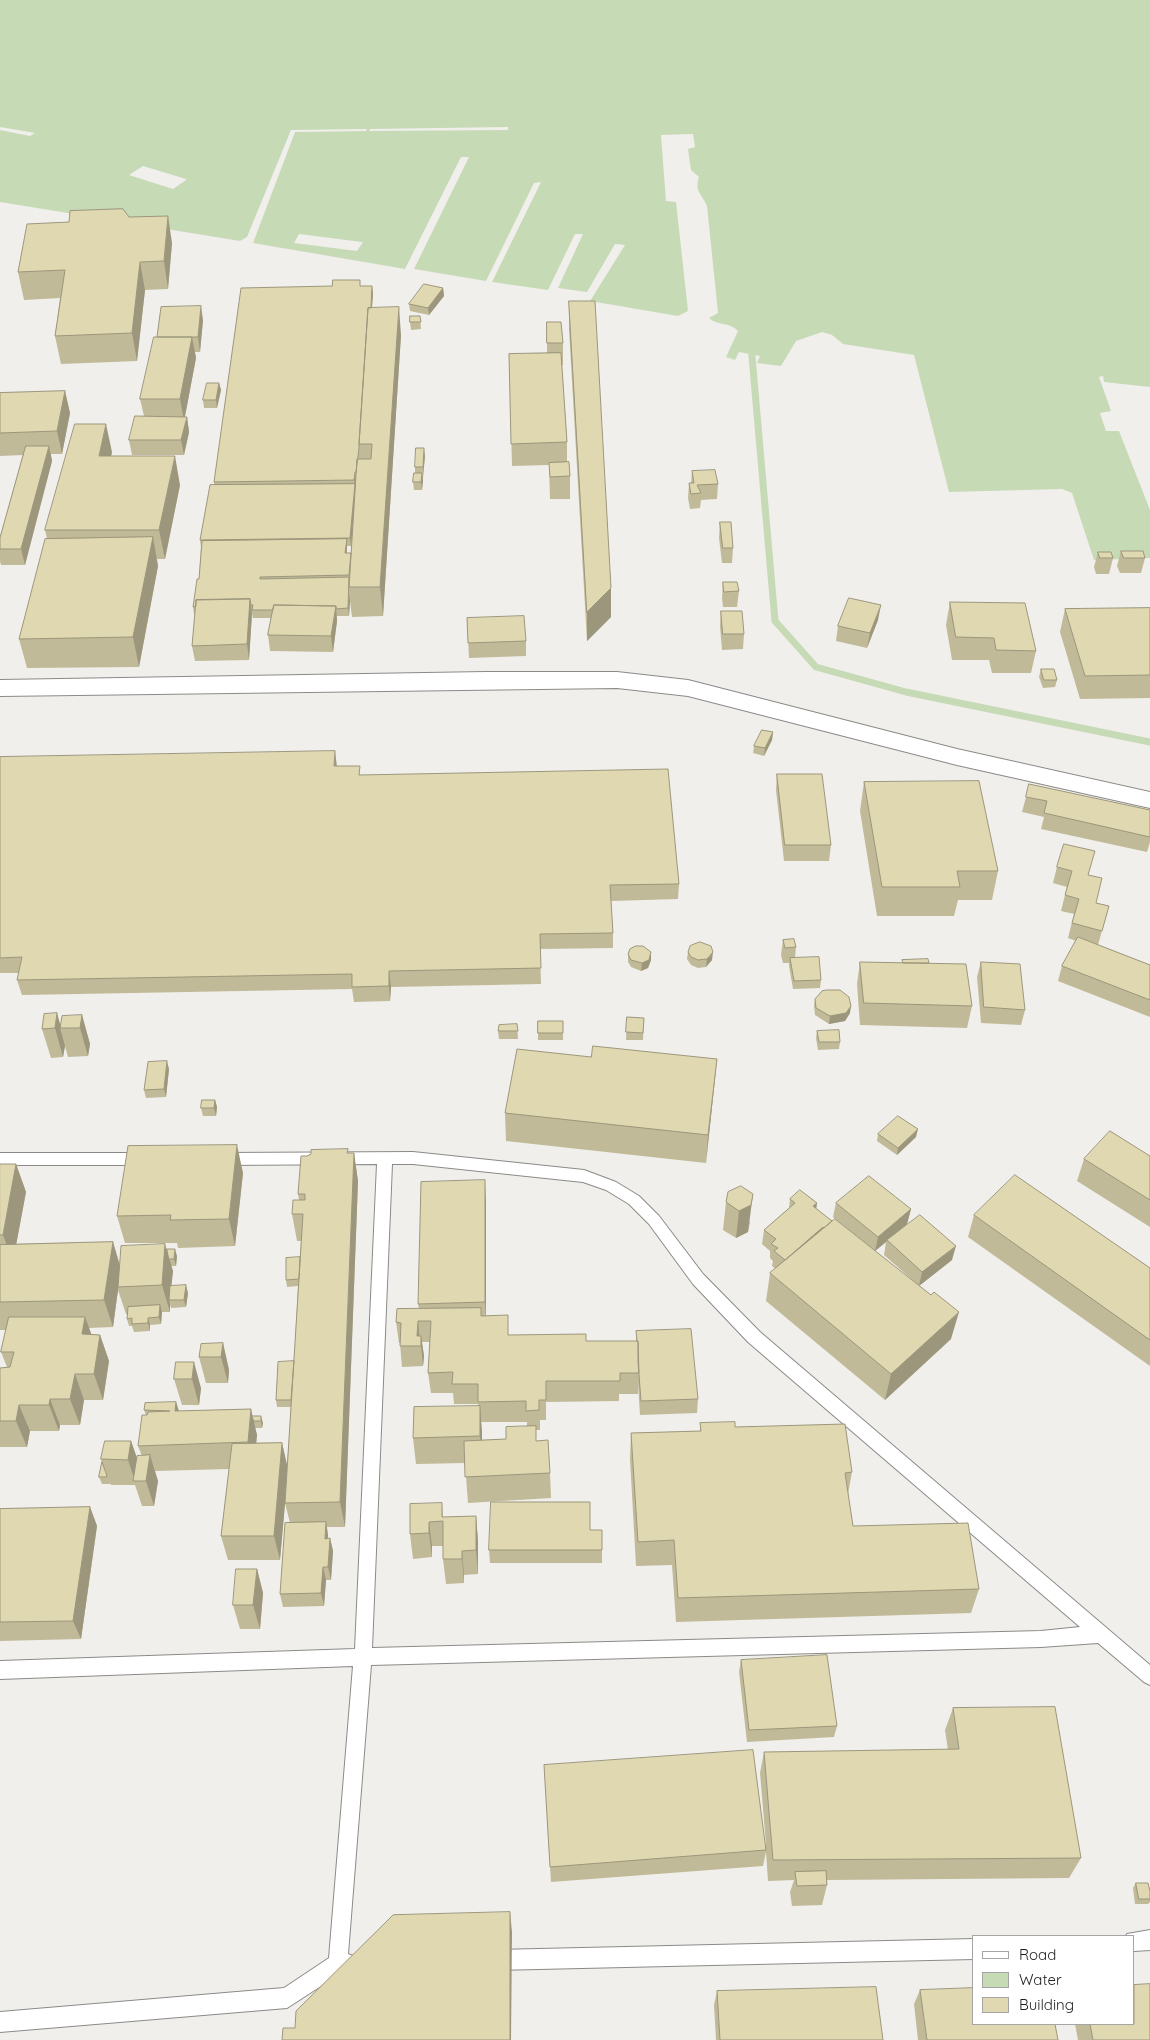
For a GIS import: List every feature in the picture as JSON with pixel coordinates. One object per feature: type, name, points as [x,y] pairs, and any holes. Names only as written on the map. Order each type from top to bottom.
[{"type":"street","points":[[0,688],[617,680],[688,688],[957,757],[1150,800]]},
{"type":"lane","points":[[207,1158],[414,1158],[584,1176],[612,1186],[634,1200],[654,1220],[698,1280],[754,1337],[1150,1676]]},
{"type":"lane","points":[[338,1963],[363,1658],[385,1158]]},
{"type":"lane","points":[[0,1159],[158,1159]]},
{"type":"lane","points":[[0,1670],[1041,1639],[1100,1634]]},
{"type":"lane","points":[[1135,1941],[1150,1940]]},
{"type":"lane","points":[[477,1960],[972,1949]]},
{"type":"lane","points":[[0,2022],[287,1998],[338,1963],[368,1962]]},
{"type":"water","points":[[0,0],[1150,0],[1150,387],[1104,382],[1103,376],[1099,377],[1111,411],[1100,413],[1106,431],[1119,431],[1150,510],[1150,558],[1094,560],[1072,493],[1062,489],[949,492],[914,355],[843,344],[832,335],[822,332],[796,341],[781,366],[757,363],[760,356],[739,352],[735,360],[726,357],[738,331],[731,326],[709,318],[718,313],[707,206],[697,186],[699,177],[691,170],[688,149],[695,147],[693,134],[661,135],[666,201],[676,202],[688,311],[678,316],[590,301],[625,245],[615,244],[587,292],[558,288],[583,234],[575,234],[548,290],[492,282],[541,182],[534,183],[486,281],[414,269],[469,157],[461,157],[405,269],[253,243],[295,132],[367,131],[366,129],[291,130],[247,237],[240,241],[0,202],[0,130],[30,136],[35,133],[0,127]],"holes":[[[508,127],[508,130],[369,131],[370,129]],[[143,166],[186,180],[173,189],[129,175]],[[299,234],[363,242],[357,251],[294,243]]]},
{"type":"building","points":[[123,209],[129,217],[168,216],[164,261],[140,262],[132,333],[55,336],[65,270],[18,272],[27,224],[69,222],[70,211]]},
{"type":"building","points":[[333,280],[360,280],[360,286],[372,286],[371,308],[368,308],[359,448],[354,480],[214,482],[241,288],[332,286]]},
{"type":"building","points":[[424,284],[443,288],[428,308],[409,304]]},
{"type":"building","points":[[569,301],[595,301],[611,588],[587,612]]},
{"type":"building","points":[[201,306],[198,337],[157,337],[161,307]]},
{"type":"building","points":[[399,307],[380,587],[349,587],[357,459],[371,459],[372,444],[359,444],[368,308]]},
{"type":"building","points":[[410,316],[420,316],[421,322],[410,322]]},
{"type":"building","points":[[547,322],[561,322],[563,343],[547,343]]},
{"type":"building","points":[[154,337],[192,337],[180,399],[140,399]]},
{"type":"building","points":[[561,353],[567,442],[511,444],[509,354]]},
{"type":"building","points":[[207,383],[219,383],[216,400],[203,400]]},
{"type":"building","points":[[65,391],[57,431],[0,433],[0,393]]},
{"type":"building","points":[[135,416],[187,417],[181,440],[129,440]]},
{"type":"building","points":[[75,424],[106,424],[99,456],[175,456],[159,530],[45,530]]},
{"type":"building","points":[[26,446],[49,446],[21,549],[0,549],[0,538]]},
{"type":"building","points":[[416,448],[424,448],[423,467],[415,467]]},
{"type":"building","points":[[569,462],[570,476],[550,477],[549,463]]},
{"type":"building","points":[[715,470],[718,484],[697,485],[701,493],[691,494],[689,483],[694,483],[692,471]]},
{"type":"building","points":[[414,473],[422,473],[421,482],[413,482]]},
{"type":"building","points":[[355,484],[350,538],[200,540],[210,485]]},
{"type":"building","points":[[720,522],[731,522],[733,548],[723,548]]},
{"type":"building","points":[[153,537],[133,637],[19,639],[45,539]]},
{"type":"building","points":[[347,539],[345,553],[351,553],[349,575],[260,577],[260,579],[349,577],[348,608],[336,609],[336,606],[274,605],[273,610],[252,610],[253,605],[251,605],[250,599],[196,600],[196,606],[193,607],[197,579],[199,579],[202,541]]},
{"type":"building","points":[[1121,551],[1143,551],[1145,558],[1124,558]]},
{"type":"building","points":[[1098,552],[1111,552],[1113,558],[1100,558]]},
{"type":"building","points":[[723,582],[737,582],[739,591],[724,592]]},
{"type":"building","points":[[849,598],[881,605],[870,633],[838,626]]},
{"type":"building","points":[[250,599],[247,644],[192,646],[196,600]]},
{"type":"building","points":[[950,602],[1025,603],[1036,651],[996,650],[994,638],[956,637]]},
{"type":"building","points":[[274,605],[336,606],[331,636],[268,635]]},
{"type":"building","points":[[1150,608],[1150,675],[1085,676],[1065,609]]},
{"type":"building","points":[[721,611],[742,611],[744,634],[723,634]]},
{"type":"building","points":[[524,616],[526,641],[468,643],[467,618]]},
{"type":"building","points":[[1041,669],[1054,669],[1057,680],[1044,680]]},
{"type":"building","points":[[762,730],[773,732],[765,748],[754,746]]},
{"type":"building","points":[[335,751],[334,766],[360,766],[359,775],[668,769],[679,884],[610,885],[613,933],[540,934],[541,968],[389,971],[389,986],[352,987],[352,974],[17,980],[22,957],[0,958],[0,757]]},
{"type":"building","points":[[777,774],[822,774],[831,845],[785,845]]},
{"type":"building","points":[[979,781],[998,871],[957,871],[960,887],[882,887],[864,782]]},
{"type":"building","points":[[1029,784],[1150,810],[1150,837],[1044,813],[1047,801],[1026,797]]},
{"type":"building","points":[[1064,844],[1095,851],[1088,875],[1102,878],[1096,903],[1109,906],[1102,931],[1072,923],[1079,899],[1065,895],[1072,871],[1057,867]]},
{"type":"building","points":[[1078,937],[1150,965],[1150,1000],[1062,966]]},
{"type":"building","points":[[794,939],[796,947],[785,948],[783,940]]},
{"type":"building","points":[[700,942],[711,946],[713,952],[707,959],[698,960],[691,957],[688,952],[690,946]]},
{"type":"building","points":[[636,946],[643,946],[651,952],[649,960],[642,963],[631,960],[628,954],[630,949]]},
{"type":"building","points":[[819,957],[821,980],[794,981],[790,958]]},
{"type":"building","points":[[928,959],[929,963],[903,963],[902,960]]},
{"type":"building","points":[[860,962],[966,964],[972,1006],[864,1003]]},
{"type":"building","points":[[981,962],[1020,964],[1025,1010],[984,1007]]},
{"type":"building","points":[[840,990],[849,997],[851,1006],[846,1013],[830,1016],[816,1008],[815,999],[822,991]]},
{"type":"building","points":[[57,1013],[55,1028],[42,1029],[44,1014]]},
{"type":"building","points":[[82,1015],[80,1028],[60,1028],[62,1016]]},
{"type":"building","points":[[627,1017],[644,1018],[643,1033],[626,1032]]},
{"type":"building","points":[[538,1021],[563,1021],[563,1033],[538,1033]]},
{"type":"building","points":[[517,1024],[518,1031],[498,1031],[499,1025]]},
{"type":"building","points":[[839,1030],[840,1042],[819,1042],[817,1031]]},
{"type":"building","points":[[593,1046],[717,1059],[708,1135],[505,1113],[517,1049],[591,1057]]},
{"type":"building","points":[[167,1061],[164,1089],[144,1090],[148,1062]]},
{"type":"building","points":[[202,1100],[215,1100],[214,1108],[201,1108]]},
{"type":"building","points":[[898,1116],[918,1129],[898,1148],[878,1134]]},
{"type":"building","points":[[1110,1131],[1150,1156],[1150,1200],[1084,1159]]},
{"type":"building","points":[[237,1145],[229,1219],[170,1220],[171,1215],[117,1216],[128,1146]]},
{"type":"building","points":[[348,1149],[347,1153],[354,1153],[340,1502],[285,1503],[303,1214],[292,1214],[293,1200],[305,1200],[305,1194],[298,1194],[301,1156],[311,1154],[311,1150]]},
{"type":"building","points":[[0,1164],[16,1164],[3,1235],[0,1235]]},
{"type":"building","points":[[1015,1175],[1150,1268],[1150,1340],[974,1215]]},
{"type":"building","points":[[869,1176],[911,1209],[878,1237],[836,1203]]},
{"type":"building","points":[[485,1180],[485,1302],[418,1304],[421,1182]]},
{"type":"building","points":[[741,1186],[753,1194],[751,1205],[739,1211],[726,1202],[728,1192]]},
{"type":"building","points":[[800,1190],[817,1203],[813,1206],[832,1221],[785,1260],[774,1251],[778,1248],[771,1244],[776,1239],[764,1230],[795,1203],[790,1199]]},
{"type":"building","points":[[920,1215],[956,1246],[922,1272],[887,1240]]},
{"type":"building","points":[[835,1219],[931,1295],[934,1292],[959,1312],[891,1374],[770,1273]]},
{"type":"building","points":[[113,1242],[104,1300],[0,1302],[0,1245]]},
{"type":"building","points":[[165,1244],[162,1285],[118,1287],[121,1246]]},
{"type":"building","points":[[167,1249],[175,1249],[174,1259],[169,1259]]},
{"type":"building","points":[[300,1257],[299,1279],[286,1280],[286,1258]]},
{"type":"building","points":[[186,1285],[184,1300],[169,1300],[170,1286]]},
{"type":"building","points":[[160,1305],[159,1317],[148,1318],[148,1323],[132,1324],[132,1318],[127,1319],[128,1307]]},
{"type":"building","points":[[481,1308],[481,1316],[508,1315],[508,1335],[586,1334],[586,1341],[638,1341],[639,1373],[620,1373],[620,1381],[546,1381],[546,1400],[539,1400],[539,1410],[526,1411],[526,1401],[478,1402],[478,1384],[452,1384],[453,1372],[428,1373],[431,1321],[418,1321],[417,1336],[421,1336],[421,1346],[400,1346],[401,1323],[396,1322],[397,1309]]},
{"type":"building","points":[[9,1317],[85,1317],[82,1334],[100,1335],[94,1374],[75,1374],[70,1399],[50,1399],[49,1405],[19,1405],[16,1421],[0,1421],[0,1368],[10,1367],[14,1352],[1,1352]]},
{"type":"building","points":[[691,1329],[698,1399],[641,1401],[636,1331]]},
{"type":"building","points":[[223,1343],[221,1357],[199,1357],[201,1344]]},
{"type":"building","points":[[294,1361],[291,1400],[276,1400],[278,1362]]},
{"type":"building","points":[[176,1362],[194,1362],[192,1379],[174,1379]]},
{"type":"building","points":[[176,1402],[175,1411],[251,1409],[248,1442],[138,1446],[142,1415],[147,1415],[148,1412],[170,1411],[144,1410],[145,1403]]},
{"type":"building","points":[[480,1406],[480,1436],[413,1438],[414,1407]]},
{"type":"building","points":[[252,1416],[261,1416],[261,1421],[254,1421]]},
{"type":"building","points":[[735,1422],[735,1427],[845,1424],[852,1472],[845,1473],[853,1526],[968,1523],[979,1589],[678,1598],[674,1540],[638,1542],[631,1433],[701,1431],[700,1423]]},
{"type":"building","points":[[536,1426],[536,1441],[548,1440],[550,1473],[465,1477],[464,1441],[506,1439],[506,1427]]},
{"type":"building","points":[[105,1441],[131,1441],[128,1460],[101,1459]]},
{"type":"building","points":[[282,1443],[274,1536],[221,1536],[232,1444]]},
{"type":"building","points":[[150,1455],[146,1481],[133,1481],[137,1456]]},
{"type":"building","points":[[102,1462],[107,1476],[107,1477],[99,1477]]},
{"type":"building","points":[[491,1502],[590,1502],[590,1530],[602,1530],[602,1550],[489,1550]]},
{"type":"building","points":[[442,1503],[442,1517],[476,1516],[476,1550],[462,1551],[462,1559],[443,1559],[443,1521],[429,1522],[429,1533],[410,1534],[410,1504]]},
{"type":"building","points":[[90,1507],[73,1621],[0,1622],[0,1509]]},
{"type":"building","points":[[326,1522],[325,1539],[330,1538],[328,1567],[323,1567],[321,1593],[280,1594],[285,1523]]},
{"type":"building","points":[[236,1569],[257,1569],[253,1605],[233,1605]]},
{"type":"building","points":[[827,1655],[837,1726],[749,1730],[741,1660]]},
{"type":"building","points":[[1055,1707],[1081,1858],[773,1860],[764,1752],[959,1749],[953,1708]]},
{"type":"building","points":[[753,1750],[766,1850],[550,1867],[544,1765]]},
{"type":"building","points":[[826,1871],[827,1885],[797,1886],[795,1872]]},
{"type":"building","points":[[1136,1883],[1148,1883],[1150,1899],[1139,1899]]},
{"type":"building","points":[[510,1912],[510,2040],[282,2040],[283,2028],[295,2028],[296,2011],[393,1915]]},
{"type":"building","points":[[1150,1984],[1150,2040],[1093,2040],[1090,2025],[1135,2025],[1135,1985]]},
{"type":"building","points":[[876,1987],[883,2040],[720,2040],[717,1991]]},
{"type":"building","points":[[972,1988],[972,2025],[1055,2025],[1058,2040],[927,2040],[920,1990]]},
{"type":"waterway","points":[[751,345],[775,621],[816,667],[906,692],[1150,742]]}]
